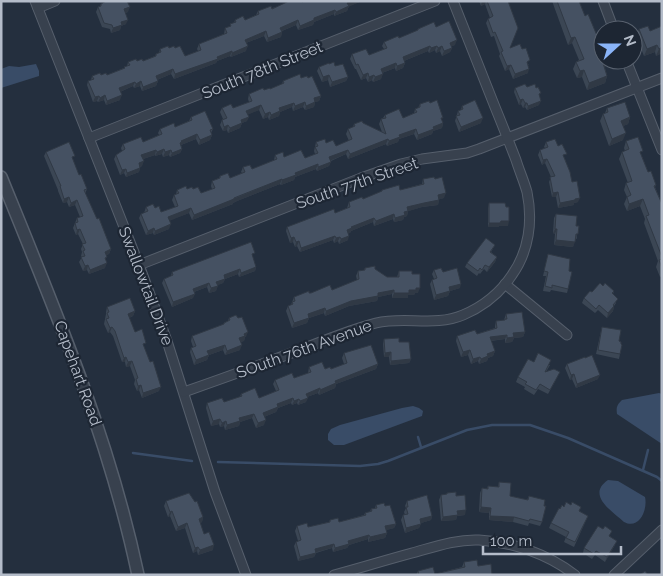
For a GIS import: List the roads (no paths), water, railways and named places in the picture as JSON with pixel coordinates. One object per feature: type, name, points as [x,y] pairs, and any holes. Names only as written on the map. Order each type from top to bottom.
[{"type":"street","points":[[36,5],[55,1]]},
{"type":"street","name":"South 78th Street","points":[[89,138],[435,1]]},
{"type":"street","name":"SOuth 76th Avenue","points":[[184,392],[355,328],[379,322],[442,321],[460,316],[488,301],[506,284],[518,266],[530,228],[527,191],[508,138],[453,1]]},
{"type":"street","points":[[603,1],[610,20]]},
{"type":"street","name":"Swallowtail Drive","points":[[36,5],[139,265],[167,341],[215,492],[246,575]]},
{"type":"street","points":[[630,70],[662,150]]},
{"type":"street","name":"South 77th Street","points":[[139,265],[361,178],[422,159],[467,153],[662,78]]},
{"type":"street","name":"Capehart Road","points":[[1,177],[54,307],[106,451],[138,575]]},
{"type":"street","points":[[506,284],[567,335]]},
{"type":"street","points":[[614,575],[662,530]]},
{"type":"street","points":[[334,575],[450,542],[478,540],[508,544],[538,553],[568,569],[575,575]]},
{"type":"water","points":[[36,64],[39,76],[1,88],[1,69],[9,66],[19,67]]},
{"type":"water","points":[[662,394],[662,444],[617,414],[617,406],[622,400]]},
{"type":"water","points":[[413,406],[423,411],[422,416],[344,445],[334,445],[328,440],[328,434],[331,429],[340,425]]},
{"type":"water","points":[[608,480],[618,481],[645,497],[644,513],[638,521],[629,524],[624,522],[603,502],[600,497],[600,491]]},
{"type":"waterway","points":[[218,462],[360,466],[378,464],[467,430],[492,425],[530,425],[568,438],[657,477],[662,481]]},
{"type":"waterway","points":[[418,437],[421,447]]},
{"type":"waterway","points":[[643,470],[648,450]]},
{"type":"waterway","points":[[133,453],[192,461]]}]
